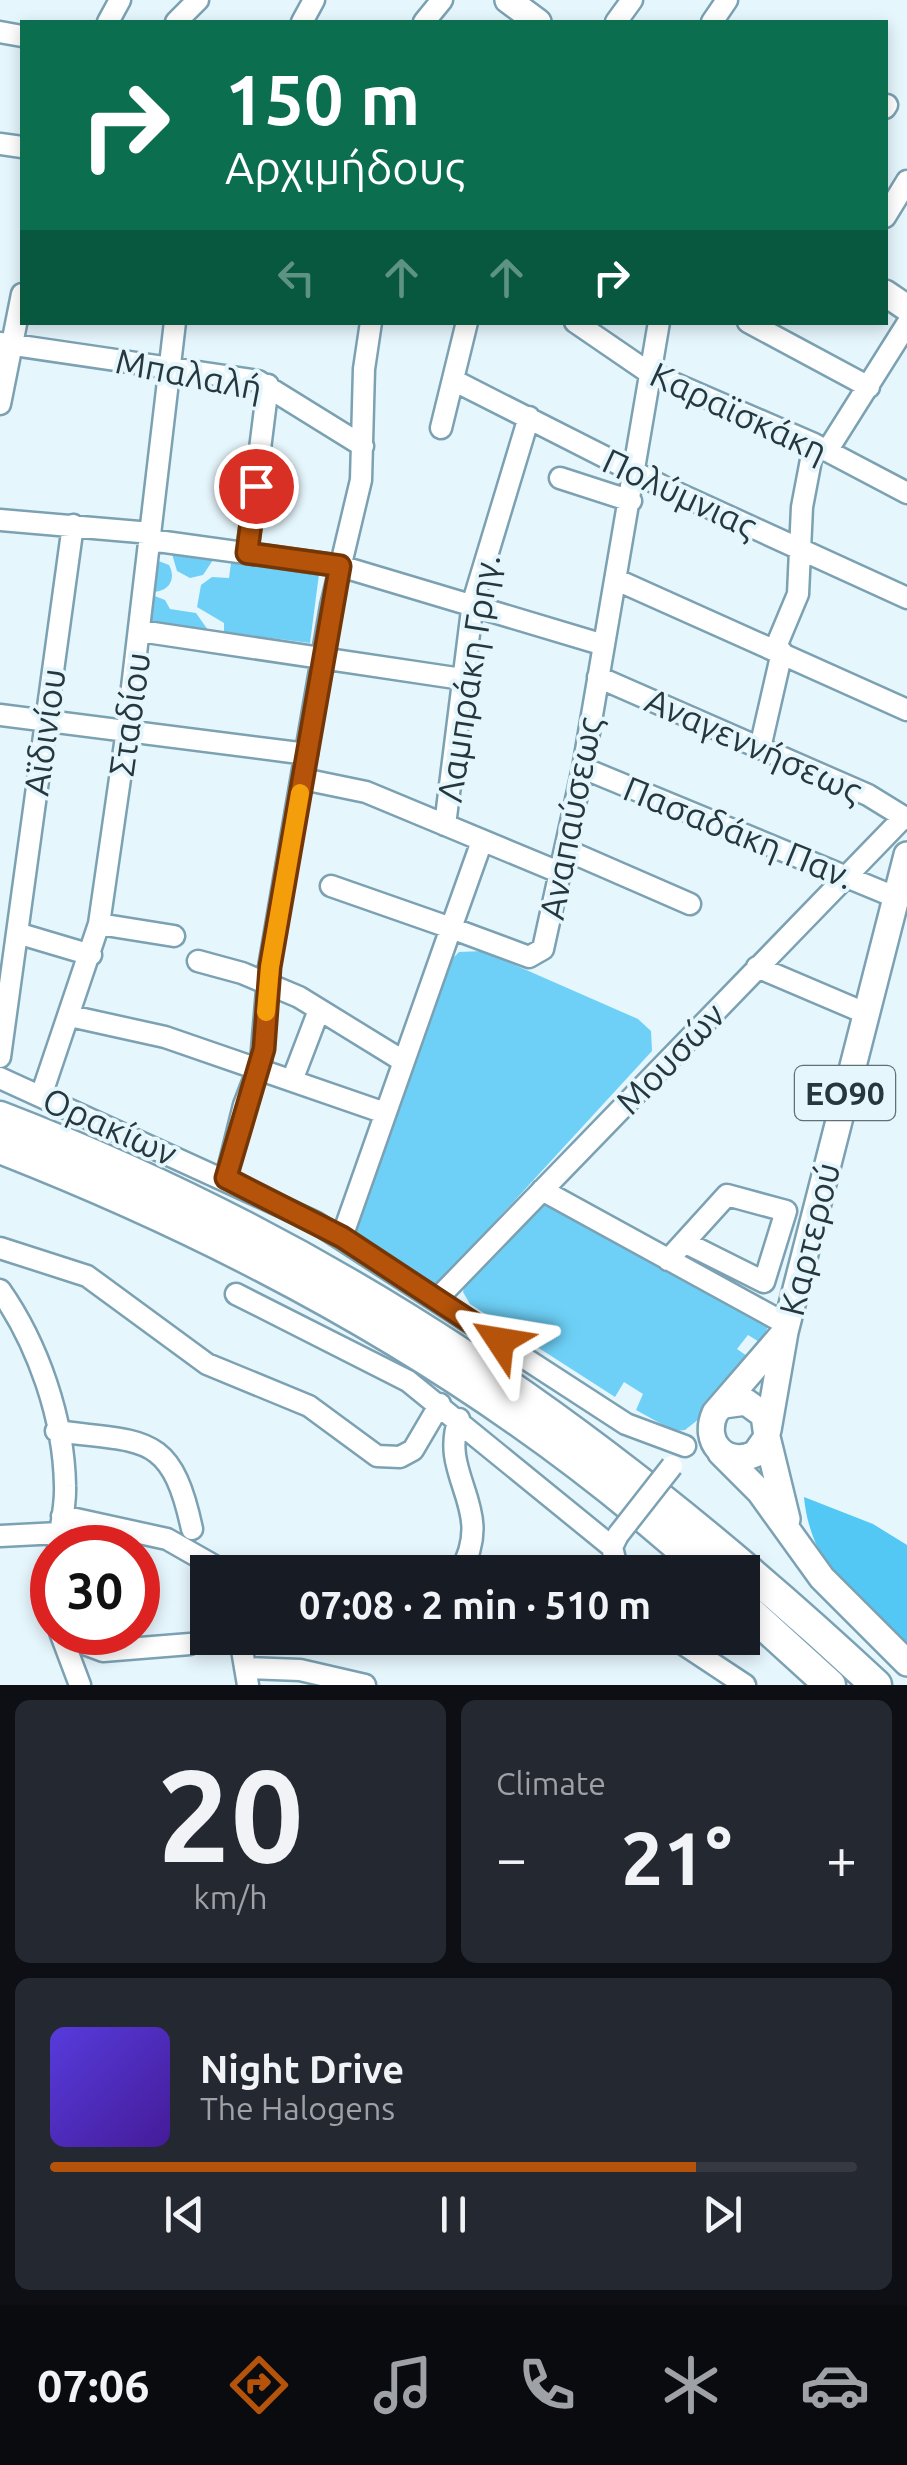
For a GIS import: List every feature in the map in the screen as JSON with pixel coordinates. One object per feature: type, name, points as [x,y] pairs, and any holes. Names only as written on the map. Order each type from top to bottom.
[{"type":"highway","points":[[0,1117],[220,1212],[415,1320],[605,1453],[704,1533],[876,1685]]},
{"type":"highway","points":[[0,1148],[200,1232],[347,1310],[526,1427],[686,1555]]},
{"type":"highway","points":[[760,1621],[830,1685]]},
{"type":"main road","name":"Καρτερού","points":[[792,1538],[767,1433],[786,1329],[907,855]]},
{"type":"main road","name":"Καρτερού","points":[[718,1412],[786,1329]]},
{"type":"main road","points":[[739,1401],[753,1405],[764,1415],[767,1433],[760,1449],[748,1457],[734,1458],[718,1450],[710,1433],[718,1412],[739,1401]]},
{"type":"main road","name":"Καρτερού","points":[[718,1450],[760,1492],[851,1611],[907,1664]]},
{"type":"street","points":[[178,20],[198,0]]},
{"type":"street","points":[[426,20],[442,0]]},
{"type":"street","points":[[888,212],[907,182]]},
{"type":"street","points":[[0,404],[6,344],[20,300]]},
{"type":"street","points":[[760,748],[779,650],[796,601],[806,472],[820,448],[870,387],[907,324]]},
{"type":"street","name":"Σταδίου","points":[[41,1096],[99,924],[128,730],[176,325]]},
{"type":"street","points":[[226,1178],[244,1105],[260,1067],[268,984],[322,658],[362,480],[364,369],[371,325]]},
{"type":"street","points":[[441,428],[456,381],[465,325]]},
{"type":"street","name":"Καραϊσκάκη","points":[[580,325],[652,374],[820,448],[907,493]]},
{"type":"street","name":"Αναπαύσεως","points":[[451,928],[534,958],[543,949],[583,768],[660,325]]},
{"type":"street","points":[[754,325],[870,387]]},
{"type":"street","name":"Μπαλαλή","points":[[6,344],[268,385],[363,446]]},
{"type":"street","name":"Πολύμνιας","points":[[456,381],[636,473],[907,598]]},
{"type":"street","points":[[247,553],[268,385]]},
{"type":"street","name":"Λαμπράκη Γρηγ.","points":[[445,824],[473,602],[529,417]]},
{"type":"street","points":[[560,478],[631,502]]},
{"type":"street","points":[[0,520],[151,536],[340,566],[473,602],[604,644]]},
{"type":"street","name":"Αϊδινίου","points":[[0,1057],[17,933],[10,907],[46,720],[73,526]]},
{"type":"street","points":[[617,580],[907,710]]},
{"type":"street","points":[[140,631],[462,679]]},
{"type":"street","name":"Αναγεννήσεως","points":[[598,677],[868,794],[906,818]]},
{"type":"street","points":[[0,714],[307,754]]},
{"type":"street","name":"Πασαδάκη Παν.","points":[[583,768],[895,897]]},
{"type":"street","points":[[303,780],[366,792],[561,873]]},
{"type":"street","name":"Μουσών","points":[[437,1299],[906,818]]},
{"type":"street","points":[[342,1237],[482,840]]},
{"type":"street","points":[[566,850],[690,904]]},
{"type":"street","points":[[331,886],[451,928]]},
{"type":"street","points":[[99,924],[174,936]]},
{"type":"street","points":[[17,933],[91,954]]},
{"type":"street","points":[[198,961],[268,984],[320,1010],[403,1061]]},
{"type":"street","points":[[757,967],[865,1013]]},
{"type":"street","points":[[292,1078],[320,1010]]},
{"type":"street","points":[[70,1016],[165,1037],[385,1113]]},
{"type":"street","name":"Ορακίων","points":[[0,1078],[226,1178],[342,1237],[677,1458]]},
{"type":"street","points":[[542,1190],[786,1329]]},
{"type":"street","points":[[668,1260],[684,1242],[727,1195],[786,1210],[764,1282],[684,1242]]},
{"type":"street","points":[[0,1248],[87,1276],[199,1359],[309,1406],[378,1456],[400,1457],[413,1450],[440,1404]]},
{"type":"street","points":[[0,1290],[36,1352],[65,1482],[61,1525]]},
{"type":"street","points":[[236,1294],[372,1360],[440,1404],[615,1541]]},
{"type":"street","points":[[616,1555],[615,1541],[677,1458],[718,1412]]},
{"type":"street","points":[[459,1419],[455,1453],[476,1529],[468,1555]]},
{"type":"street","points":[[56,1431],[132,1441],[158,1452],[178,1474],[192,1529]]},
{"type":"street","points":[[677,1458],[718,1450]]},
{"type":"street","points":[[0,1536],[30,1534]]},
{"type":"street","points":[[160,1539],[195,1555]]},
{"type":"street","points":[[160,1646],[190,1644]]},
{"type":"street","points":[[77,1655],[80,1685]]},
{"type":"street","points":[[692,1655],[714,1675],[745,1685]]},
{"type":"street","points":[[246,1676],[365,1685]]},
{"type":"shaded area","points":[[172,554],[213,560],[203,575],[190,578],[177,571]]},
{"type":"shaded area","points":[[156,560],[169,565],[172,576],[167,587],[152,592]]},
{"type":"shaded area","points":[[231,563],[319,574],[310,643],[224,632],[224,623],[197,607],[201,585],[212,577],[229,578]]},
{"type":"shaded area","points":[[152,595],[165,600],[170,609],[196,613],[208,630],[147,622]]},
{"type":"shaded area","points":[[483,951],[638,1019],[651,1031],[652,1051],[436,1286],[356,1234],[386,1134],[446,965],[459,952]]},
{"type":"shaded area","points":[[547,1203],[768,1327],[761,1343],[748,1335],[737,1349],[750,1358],[709,1411],[685,1430],[674,1431],[636,1410],[643,1394],[624,1382],[615,1397],[470,1304],[463,1292],[475,1270],[512,1231]]},
{"type":"shaded area","points":[[804,1497],[873,1524],[907,1545],[907,1652],[840,1584],[816,1544]]},
{"type":"slow traffic","points":[[266,1012],[300,793]]},
{"type":"route","points":[[256,486],[247,553],[340,566],[270,967],[264,1049],[244,1105],[226,1178],[342,1237],[500,1341]]}]
